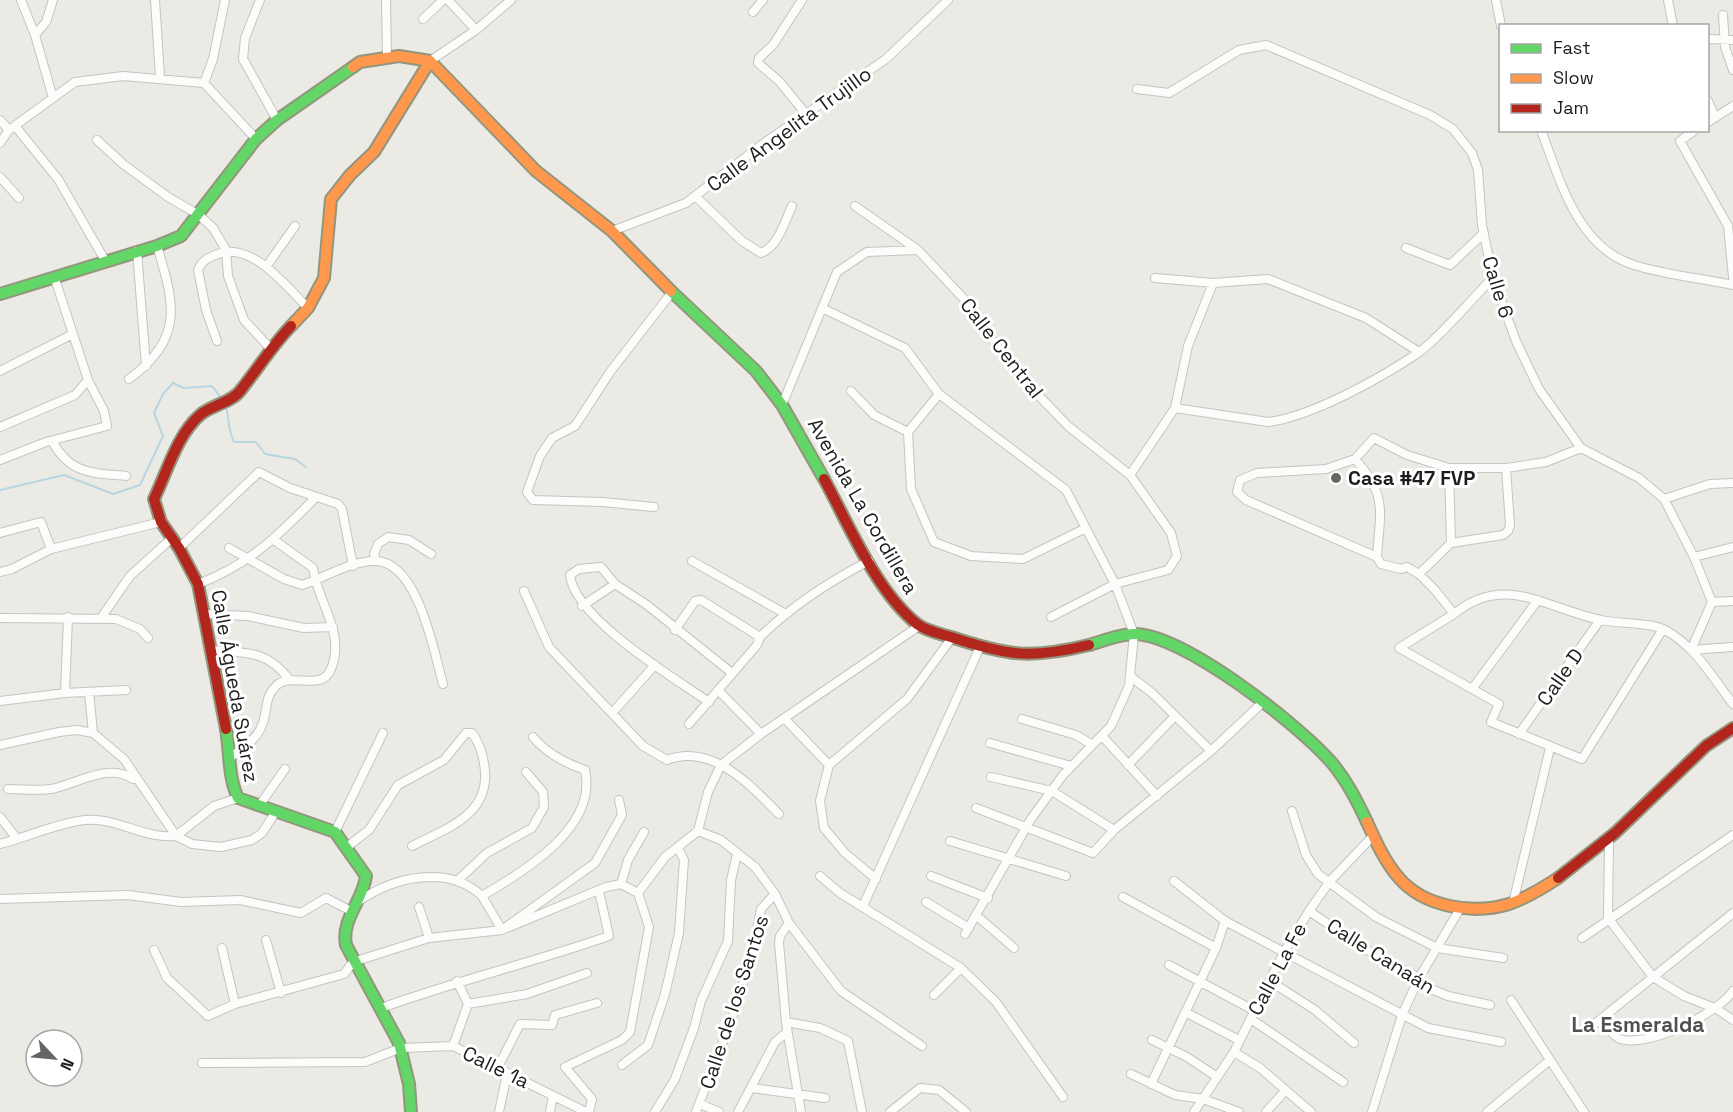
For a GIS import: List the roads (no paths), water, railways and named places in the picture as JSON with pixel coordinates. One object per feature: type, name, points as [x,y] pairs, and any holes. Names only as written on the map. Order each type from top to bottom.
[{"type":"main road","points":[[0,294],[55,279],[181,236],[256,139],[278,120],[360,62],[399,56],[430,61]]},
{"type":"main road","name":"Avenida La Cordillera","points":[[430,61],[536,171],[612,231],[672,292],[756,371],[782,405],[869,561],[895,601],[920,626],[951,639],[1028,656],[1055,653],[1134,634],[1146,634],[1180,647],[1227,675],[1311,742],[1345,778],[1362,807],[1382,856],[1414,892],[1431,902],[1461,907],[1488,907],[1513,903],[1540,889],[1609,840],[1706,746],[1733,728]]},
{"type":"main road","name":"Calle Águeda Suárez","points":[[335,832],[275,813],[238,798],[232,785],[231,757],[198,584],[179,548],[161,522],[154,499],[185,433],[202,413],[231,400],[244,386],[270,348],[308,308],[324,278],[328,208],[331,199],[350,175],[374,152],[430,61]]},
{"type":"main road","points":[[335,832],[366,876],[364,893],[354,907],[344,936],[353,962],[381,1008],[401,1048],[409,1079],[411,1112]]},
{"type":"street","points":[[21,0],[35,35],[53,98]]},
{"type":"street","points":[[35,35],[46,22],[53,0]]},
{"type":"street","points":[[155,0],[160,77]]},
{"type":"street","points":[[204,83],[213,59],[225,0]]},
{"type":"street","points":[[260,0],[245,38],[243,59],[278,120]]},
{"type":"street","points":[[386,0],[387,58]]},
{"type":"street","points":[[423,19],[443,0]]},
{"type":"street","points":[[448,0],[476,30]]},
{"type":"street","points":[[430,61],[476,30],[511,0]]},
{"type":"street","points":[[753,12],[763,0]]},
{"type":"street","points":[[802,0],[773,45],[759,58],[759,63],[779,81],[806,114]]},
{"type":"street","name":"Calle Angelita Trujillo","points":[[612,231],[686,202],[695,196],[806,114],[886,59],[948,0]]},
{"type":"street","points":[[1496,0],[1501,24]]},
{"type":"street","points":[[1668,0],[1673,24]]},
{"type":"street","points":[[1723,15],[1733,70]]},
{"type":"street","points":[[1709,39],[1729,40]]},
{"type":"street","name":"Calle 6","points":[[1137,89],[1169,93],[1239,50],[1266,45],[1430,115],[1454,129],[1472,153],[1478,170],[1484,233],[1493,278],[1516,341],[1539,389],[1581,448],[1639,477],[1665,499],[1694,557],[1712,602]]},
{"type":"street","points":[[0,143],[12,128],[75,82],[123,76],[160,77],[204,83],[256,139]]},
{"type":"street","points":[[1709,106],[1715,117]]},
{"type":"street","points":[[1709,121],[1733,106]]},
{"type":"street","points":[[0,120],[12,128],[58,179],[106,262]]},
{"type":"street","points":[[1542,132],[1569,201],[1590,235],[1633,265],[1733,285]]},
{"type":"street","points":[[1677,132],[1728,225],[1733,277]]},
{"type":"street","points":[[1680,141],[1692,132]]},
{"type":"street","points":[[97,140],[123,164],[168,197],[199,215],[213,228],[226,250],[228,276],[244,320],[270,348]]},
{"type":"street","points":[[0,177],[19,198]]},
{"type":"street","points":[[695,196],[742,241],[761,253],[767,251],[775,241],[792,206]]},
{"type":"street","name":"Calle Central","points":[[855,206],[918,250],[964,299],[1013,369],[1068,426],[1130,475],[1171,533],[1178,556],[1168,570],[1115,584]]},
{"type":"street","points":[[266,267],[295,226]]},
{"type":"street","points":[[1407,248],[1450,265],[1484,233]]},
{"type":"street","points":[[129,379],[146,366],[167,338],[171,322],[168,280],[157,246]]},
{"type":"street","points":[[217,341],[206,310],[198,270],[204,260],[226,250],[241,253],[266,267],[308,308]]},
{"type":"street","points":[[782,405],[837,272],[867,252],[918,250]]},
{"type":"street","points":[[137,251],[146,366]]},
{"type":"street","points":[[1155,278],[1213,283],[1268,279],[1366,318],[1419,352]]},
{"type":"street","points":[[1175,408],[1268,422],[1283,420],[1344,395],[1419,352],[1493,278]]},
{"type":"street","points":[[0,460],[52,441],[107,426],[100,404],[88,380],[55,279]]},
{"type":"street","points":[[1130,475],[1175,408],[1188,345],[1213,283]]},
{"type":"street","points":[[654,507],[602,502],[533,500],[527,492],[540,456],[552,438],[575,426],[610,372],[672,292]]},
{"type":"street","points":[[822,308],[905,348],[939,394],[1065,490],[1115,584],[1134,634],[1129,686],[1111,726],[1103,737],[1092,744],[1071,766],[1026,827],[988,898],[967,931],[926,902]]},
{"type":"street","points":[[0,371],[73,334]]},
{"type":"street","points":[[0,427],[75,395],[88,380]]},
{"type":"street","points":[[850,391],[874,414],[908,432]]},
{"type":"street","points":[[939,394],[908,432],[911,489],[934,543],[971,556],[1023,559],[1084,529]]},
{"type":"street","points":[[1377,557],[1246,500],[1238,492],[1240,480],[1257,473],[1326,469],[1355,459],[1374,438],[1407,455],[1449,468],[1506,468],[1546,462],[1581,448]]},
{"type":"street","points":[[52,441],[68,464],[82,471],[126,476]]},
{"type":"street","points":[[1355,459],[1372,478],[1380,500],[1377,557],[1381,564],[1393,568],[1407,567],[1419,574],[1454,614]]},
{"type":"street","points":[[1449,468],[1450,543]]},
{"type":"street","points":[[1419,574],[1450,543],[1503,535],[1508,531],[1510,525],[1506,468]]},
{"type":"street","points":[[179,548],[259,472],[338,504],[342,509],[353,566]]},
{"type":"street","points":[[1665,499],[1710,484],[1733,483]]},
{"type":"street","points":[[198,584],[224,574],[250,558],[274,540],[316,497]]},
{"type":"street","points":[[0,533],[41,522],[51,549]]},
{"type":"street","points":[[0,572],[12,569],[51,549],[161,522]]},
{"type":"street","points":[[376,561],[374,554],[378,544],[388,537],[409,540],[431,554]]},
{"type":"street","points":[[101,618],[130,576],[172,538]]},
{"type":"street","points":[[231,757],[255,738],[263,725],[269,694],[276,685],[288,678],[318,680],[329,673],[336,656],[333,627],[315,581],[313,568],[274,540]]},
{"type":"street","points":[[1694,557],[1733,547]]},
{"type":"street","points":[[229,548],[284,579],[302,585],[315,581],[327,573],[353,566],[376,561],[390,564],[404,575],[424,618],[443,684]]},
{"type":"street","points":[[692,561],[784,613]]},
{"type":"street","points":[[689,724],[757,645],[760,637],[784,613],[830,581],[869,561]]},
{"type":"street","points":[[709,702],[655,665],[582,606],[570,575],[579,569],[598,566],[615,584],[647,605],[675,630],[732,673]]},
{"type":"street","points":[[582,606],[615,584]]},
{"type":"street","points":[[1051,617],[1115,584]]},
{"type":"street","points":[[524,591],[549,647],[643,746],[667,760],[682,754],[701,755],[722,765],[779,814]]},
{"type":"street","points":[[1663,629],[1582,759],[1550,748],[1491,722],[1499,704],[1400,648],[1454,614],[1467,603],[1485,595],[1508,594],[1538,600],[1600,620],[1663,629],[1691,650],[1733,704]]},
{"type":"street","points":[[675,630],[694,601],[701,600],[760,637]]},
{"type":"street","points":[[1472,689],[1538,600]]},
{"type":"street","points":[[1691,650],[1712,602],[1733,601]]},
{"type":"street","points":[[204,614],[248,616],[304,628],[333,627]]},
{"type":"street","points":[[65,693],[68,617]]},
{"type":"street","points":[[0,618],[101,618],[129,623],[148,638]]},
{"type":"street","name":"Calle D","points":[[1519,734],[1600,620]]},
{"type":"street","points":[[638,893],[665,857],[698,831],[708,792],[722,765],[761,734],[786,720],[920,626]]},
{"type":"street","points":[[876,879],[845,853],[824,828],[820,801],[829,765],[907,699],[951,639]]},
{"type":"street","points":[[863,906],[980,647]]},
{"type":"street","points":[[1691,650],[1733,647]]},
{"type":"street","points":[[212,650],[267,657],[288,678]]},
{"type":"street","points":[[612,713],[655,665]]},
{"type":"street","points":[[1130,676],[1212,751]]},
{"type":"street","points":[[0,701],[65,693],[126,690]]},
{"type":"street","points":[[718,690],[761,734]]},
{"type":"street","points":[[89,692],[93,734]]},
{"type":"street","points":[[976,808],[1093,853],[1114,830],[1212,751],[1262,703]]},
{"type":"street","points":[[1128,765],[1175,716]]},
{"type":"street","points":[[1022,719],[1076,735],[1092,744]]},
{"type":"street","points":[[786,720],[829,765]]},
{"type":"street","points":[[0,745],[59,732],[77,730],[93,734],[124,759],[137,782],[176,836]]},
{"type":"street","points":[[335,832],[383,733]]},
{"type":"street","points":[[347,847],[369,830],[398,785],[444,760],[466,733],[472,733],[484,759],[486,784],[483,796],[463,820],[412,846]]},
{"type":"street","points":[[482,896],[523,872],[574,825],[589,787],[585,770],[565,763],[542,747],[533,737]]},
{"type":"street","points":[[1103,737],[1157,796]]},
{"type":"street","points":[[990,742],[1071,766]]},
{"type":"street","points":[[1513,903],[1550,748]]},
{"type":"street","points":[[259,807],[285,769]]},
{"type":"street","points":[[457,881],[487,853],[532,828],[544,807],[543,792],[526,772]]},
{"type":"street","points":[[8,789],[50,789],[99,775],[116,773],[126,774],[137,782]]},
{"type":"street","points":[[992,777],[1052,790],[1114,830]]},
{"type":"street","points":[[176,836],[214,806],[238,798]]},
{"type":"street","points":[[502,930],[595,863],[622,815],[619,800]]},
{"type":"street","points":[[1292,812],[1306,855],[1318,874],[1376,917],[1437,948],[1503,958]]},
{"type":"street","points":[[0,844],[86,820],[115,823],[144,834],[176,836],[192,844],[221,847],[252,840],[262,833],[275,813]]},
{"type":"street","points":[[0,817],[17,839]]},
{"type":"street","points":[[698,831],[721,840],[756,867],[775,894],[789,922],[841,991],[922,1046]]},
{"type":"street","points":[[621,884],[628,860],[644,832]]},
{"type":"street","points":[[1582,938],[1608,918],[1733,835]]},
{"type":"street","name":"Calle La Fe","points":[[1194,1112],[1234,1052],[1284,952],[1309,911],[1330,881],[1373,836]]},
{"type":"street","points":[[1609,840],[1608,918],[1653,977],[1684,996],[1717,1009],[1733,1020]]},
{"type":"street","points":[[950,841],[1066,876]]},
{"type":"street","points":[[622,1065],[645,1050],[665,994],[679,933],[684,860],[678,848]]},
{"type":"street","points":[[655,1112],[675,1079],[694,1028],[701,1001],[728,941],[731,880],[737,854]]},
{"type":"street","points":[[820,876],[961,968],[996,1002],[1063,1097]]},
{"type":"street","points":[[932,876],[988,898]]},
{"type":"street","points":[[0,899],[128,895],[181,902],[240,900],[301,913],[326,898],[354,907],[378,888],[410,879],[436,877],[457,881],[474,888],[482,896],[502,930]]},
{"type":"street","points":[[1174,881],[1225,921],[1428,1028],[1501,1042]]},
{"type":"street","points":[[154,950],[167,978],[208,1016],[235,1004],[344,975],[353,962],[429,938],[502,930],[621,884],[638,893],[650,927],[630,1032],[622,1040],[565,1067],[592,1099],[587,1112]]},
{"type":"street","points":[[381,1008],[457,981],[548,957],[609,936],[599,891]]},
{"type":"street","name":"Calle de los Santos","points":[[696,1112],[732,1018],[753,952],[762,909],[775,894]]},
{"type":"street","points":[[1123,897],[1216,948]]},
{"type":"street","points":[[419,907],[429,938]]},
{"type":"street","points":[[1372,1112],[1402,1015],[1419,978],[1461,907]]},
{"type":"street","name":"Calle Canaán","points":[[1309,911],[1365,949],[1419,978],[1426,987],[1448,996],[1490,1005]]},
{"type":"street","points":[[1592,1026],[1733,913]]},
{"type":"street","points":[[977,916],[1014,948]]},
{"type":"street","points":[[1151,1084],[1216,948],[1225,921]]},
{"type":"street","points":[[789,922],[780,936],[779,944],[787,1032],[801,1112]]},
{"type":"street","points":[[266,940],[281,993]]},
{"type":"street","points":[[222,948],[235,1004]]},
{"type":"street","points":[[1169,965],[1200,980],[1253,1015],[1343,1082]]},
{"type":"street","points":[[934,995],[961,968]]},
{"type":"street","points":[[468,1005],[527,994],[587,973]]},
{"type":"street","points":[[453,1046],[468,1005],[457,981]]},
{"type":"street","points":[[1270,981],[1315,1010],[1354,1043]]},
{"type":"street","points":[[1601,1019],[1617,1038],[1629,1041],[1661,1035],[1717,1009],[1733,991]]},
{"type":"street","points":[[1511,1000],[1584,1112]]},
{"type":"street","points":[[497,1069],[520,1024],[552,1024],[555,1015],[597,1003]]},
{"type":"street","points":[[1185,1012],[1239,1040]]},
{"type":"street","points":[[786,1022],[820,1028],[848,1041],[857,1099],[862,1112]]},
{"type":"street","points":[[738,1112],[775,1042],[787,1032]]},
{"type":"street","points":[[1152,1040],[1217,1077]]},
{"type":"street","name":"Calle 1a","points":[[202,1063],[365,1062],[401,1048],[453,1046],[587,1112]]},
{"type":"street","points":[[1234,1052],[1286,1090],[1311,1112]]},
{"type":"street","points":[[1487,1112],[1550,1060]]},
{"type":"street","points":[[499,1112],[507,1074]]},
{"type":"street","points":[[1131,1074],[1174,1095],[1203,1099],[1239,1112]]},
{"type":"street","points":[[752,1088],[825,1098]]},
{"type":"street","points":[[890,1112],[920,1088],[939,1090],[966,1112]]},
{"type":"street","points":[[1266,1112],[1286,1090]]},
{"type":"street","points":[[550,1112],[553,1096]]},
{"type":"street","points":[[700,1104],[719,1112]]},
{"type":"waterway","points":[[0,490],[64,475],[113,494],[140,485],[163,436],[154,413],[163,394],[173,383],[184,388],[212,386],[222,399]]},
{"type":"waterway","points":[[225,404],[234,442],[256,442],[265,454],[295,459],[306,467]]},
{"type":"place","name":"Casa #47 FVP","points":[[1336,478]]},
{"type":"district","name":"La Esmeralda","points":[[1638,1025]]}]
